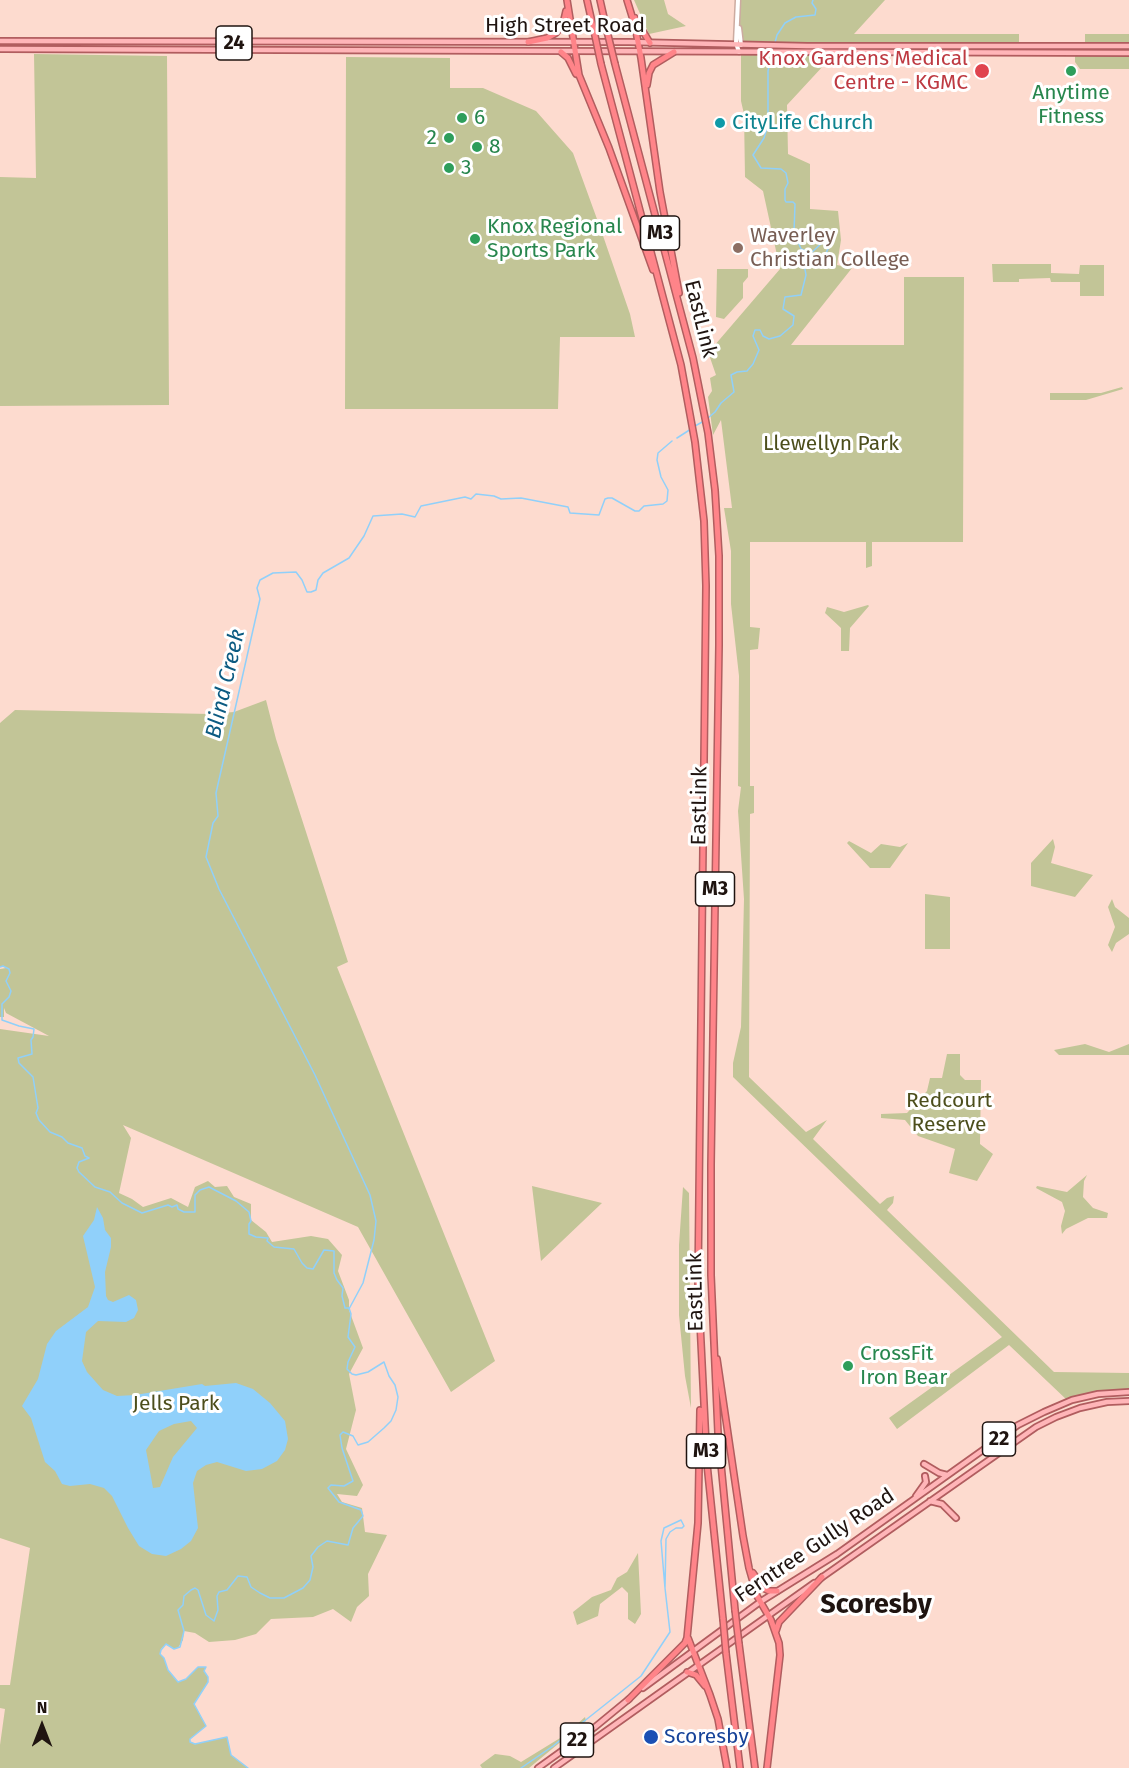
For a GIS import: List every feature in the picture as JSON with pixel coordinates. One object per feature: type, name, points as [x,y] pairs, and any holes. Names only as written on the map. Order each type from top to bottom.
[{"type":"highway","points":[[528,42],[547,38],[560,30],[565,20],[566,0]]},
{"type":"highway","points":[[566,0],[579,75],[664,300]]},
{"type":"highway","name":"EastLink","points":[[587,0],[601,64],[691,411],[704,521],[706,586],[698,1282],[707,1464],[740,1768]]},
{"type":"highway","name":"EastLink","points":[[600,0],[684,322],[708,434],[715,490],[719,580],[711,1165],[713,1344],[721,1470],[754,1768]]},
{"type":"highway","points":[[628,3],[638,43],[660,192],[684,322]]},
{"type":"highway","points":[[628,3],[650,43]]},
{"type":"highway","points":[[561,52],[568,58],[588,96]]},
{"type":"highway","points":[[646,99],[647,81],[652,68],[659,60],[674,52]]},
{"type":"highway","points":[[628,1700],[685,1643],[687,1635],[699,1502],[698,1282]]},
{"type":"highway","points":[[713,1344],[719,1368],[742,1536],[754,1587],[776,1631],[780,1655],[767,1768]]},
{"type":"highway","points":[[748,1560],[760,1584],[768,1591],[777,1591]]},
{"type":"highway","points":[[776,1631],[779,1622],[822,1577]]},
{"type":"highway","points":[[687,1635],[714,1707],[727,1768]]},
{"type":"highway","points":[[687,1672],[693,1673],[701,1680],[714,1707]]},
{"type":"main road","name":"High Street Road","points":[[0,41],[1129,46]]},
{"type":"main road","points":[[211,43],[211,50]]},
{"type":"main road","points":[[1066,46],[1078,53]]},
{"type":"main road","name":"High Street Road","points":[[0,49],[1129,53]]},
{"type":"main road","name":"Ferntree Gully Road","points":[[538,1768],[760,1602],[837,1554],[1005,1434],[1044,1412],[1080,1398],[1129,1392]]},
{"type":"main road","name":"Ferntree Gully Road","points":[[554,1768],[1009,1445],[1046,1422],[1085,1407],[1129,1401]]},
{"type":"main road","points":[[924,1464],[947,1475]]},
{"type":"main road","points":[[913,1500],[926,1482],[926,1476]]},
{"type":"main road","points":[[930,1501],[942,1504],[956,1518]]},
{"type":"street","points":[[738,0],[739,52]]},
{"type":"green space","points":[[634,0],[664,0],[668,14],[686,26],[649,34]]},
{"type":"green space","points":[[738,0],[885,0],[854,34],[1019,34],[1019,46],[741,44]]},
{"type":"green space","points":[[1085,34],[1129,34],[1129,46],[1085,46]]},
{"type":"green space","name":"Llewellyn Park","points":[[741,52],[875,53],[876,65],[824,65],[787,105],[788,154],[810,164],[810,209],[838,211],[841,240],[837,265],[852,268],[791,345],[904,345],[904,277],[964,277],[963,542],[872,542],[872,566],[866,568],[866,542],[750,542],[750,627],[760,628],[758,649],[750,650],[750,786],[754,786],[754,813],[750,814],[749,1077],[806,1132],[827,1120],[813,1139],[880,1204],[894,1196],[893,1203],[887,1210],[1054,1372],[1129,1373],[1129,1392],[1068,1401],[1009,1345],[897,1429],[889,1418],[1002,1337],[733,1077],[733,1063],[741,1027],[744,899],[738,811],[741,787],[738,786],[739,676],[731,604],[731,551],[724,508],[732,508],[721,420],[713,435],[708,397],[712,391],[710,378],[716,375],[706,346],[714,346],[780,269],[763,191],[745,177]]},
{"type":"green space","points":[[1075,53],[1129,53],[1129,69],[1080,69],[1075,62]]},
{"type":"green space","points":[[34,54],[167,56],[169,405],[0,406],[0,177],[36,178]]},
{"type":"green space","name":"Knox Regional Sports Park","points":[[346,57],[450,58],[450,88],[483,88],[536,111],[573,153],[630,314],[635,337],[560,337],[558,409],[345,409]]},
{"type":"green space","points":[[992,264],[1051,264],[1051,273],[1079,274],[1080,265],[1104,265],[1104,296],[1080,296],[1080,282],[1051,282],[1050,278],[1019,279],[1019,282],[993,282]]},
{"type":"green space","points":[[717,269],[748,269],[748,277],[743,283],[743,298],[724,319],[716,317]]},
{"type":"green space","points":[[1122,387],[1123,389],[1086,400],[1050,400],[1050,393],[1101,393]]},
{"type":"green space","points":[[868,605],[850,628],[849,651],[841,651],[841,628],[825,613],[827,607],[844,612]]},
{"type":"green space","name":"Jells Park","points":[[266,700],[276,739],[348,962],[337,967],[495,1361],[451,1392],[358,1227],[123,1125],[131,1138],[119,1193],[143,1207],[171,1198],[188,1207],[195,1187],[208,1181],[215,1187],[227,1186],[234,1197],[251,1204],[251,1220],[266,1232],[272,1242],[311,1236],[328,1239],[342,1255],[338,1271],[363,1348],[349,1374],[356,1410],[346,1449],[363,1485],[357,1496],[337,1494],[342,1502],[362,1508],[365,1532],[387,1535],[368,1574],[369,1596],[357,1607],[351,1622],[333,1609],[313,1617],[271,1619],[256,1634],[235,1640],[209,1642],[195,1633],[184,1631],[183,1640],[178,1648],[174,1649],[166,1644],[161,1649],[160,1654],[168,1670],[178,1682],[186,1679],[198,1667],[206,1667],[204,1671],[208,1682],[194,1704],[206,1726],[190,1739],[190,1742],[195,1744],[227,1737],[231,1755],[248,1768],[0,1768],[0,1745],[5,1709],[0,1708],[0,1685],[10,1685],[30,1548],[0,1538],[0,1029],[49,1036],[6,1013],[4,1008],[4,1017],[0,1017],[0,969],[6,968],[0,967],[0,723],[15,710],[210,714],[234,712]]},
{"type":"green space","points":[[1053,839],[1055,847],[1051,863],[1093,875],[1075,897],[1031,886],[1031,863]]},
{"type":"green space","points":[[849,841],[871,853],[881,844],[900,847],[908,843],[890,868],[870,868],[847,843]]},
{"type":"green space","points":[[925,894],[950,897],[950,949],[925,949]]},
{"type":"green space","points":[[1112,899],[1115,907],[1129,918],[1129,934],[1116,943],[1112,952],[1108,945],[1115,927],[1108,907]]},
{"type":"green space","points":[[1085,1044],[1109,1052],[1129,1044],[1129,1055],[1059,1055],[1054,1050]]},
{"type":"green space","name":"Redcourt Reserve","points":[[947,1054],[960,1054],[960,1075],[965,1080],[981,1080],[980,1144],[993,1154],[977,1181],[949,1173],[955,1149],[918,1136],[905,1120],[881,1118],[881,1114],[907,1113],[927,1091],[930,1078],[942,1078]]},
{"type":"green space","points":[[1087,1175],[1084,1181],[1083,1197],[1093,1208],[1108,1213],[1107,1218],[1088,1218],[1066,1229],[1062,1234],[1061,1226],[1065,1211],[1062,1202],[1036,1188],[1037,1186],[1067,1192]]},
{"type":"green space","points":[[532,1186],[602,1203],[541,1261]]},
{"type":"green space","points":[[683,1187],[689,1193],[691,1408],[685,1376],[679,1315],[679,1245]]},
{"type":"green space","points":[[638,1553],[641,1614],[635,1624],[628,1619],[628,1593],[622,1587],[600,1604],[598,1616],[577,1625],[573,1612],[592,1597],[611,1590],[617,1578],[627,1572]]},
{"type":"green space","points":[[585,1717],[586,1721],[529,1768],[482,1768],[480,1765],[495,1754],[510,1756],[521,1762],[565,1735]]},
{"type":"water","points":[[97,1207],[103,1218],[105,1230],[111,1238],[105,1272],[106,1296],[113,1302],[129,1295],[136,1300],[138,1310],[134,1318],[126,1322],[98,1321],[86,1332],[82,1361],[87,1372],[103,1390],[117,1396],[202,1384],[205,1386],[236,1383],[253,1389],[270,1403],[285,1421],[288,1439],[285,1450],[277,1461],[262,1469],[246,1471],[217,1462],[197,1471],[193,1483],[198,1528],[191,1541],[166,1556],[152,1554],[139,1546],[112,1496],[104,1488],[90,1484],[70,1486],[62,1484],[55,1471],[45,1462],[31,1418],[22,1406],[38,1379],[47,1344],[56,1331],[88,1307],[95,1287],[83,1236],[94,1220]],"holes":[[[191,1421],[197,1428],[173,1457],[160,1487],[153,1488],[146,1450],[159,1431],[174,1424]]]},
{"type":"waterway","name":"Blind Creek","points":[[773,50],[777,35],[785,23],[796,17],[815,15],[813,0]]},
{"type":"waterway","name":"Blind Creek","points":[[708,418],[734,392],[731,375],[747,371],[753,364],[759,350],[753,336],[755,330],[760,330],[763,336],[769,339],[780,336],[793,325],[794,316],[783,309],[785,297],[801,295],[806,275],[804,264],[812,258],[824,257],[831,243],[829,240],[824,241],[811,253],[801,249],[794,232],[795,204],[785,200],[785,189],[788,183],[786,173],[781,169],[761,168],[753,155],[764,138],[768,125],[768,71],[772,55]]},
{"type":"waterway","name":"Blind Creek","points":[[695,426],[704,421]]},
{"type":"waterway","name":"Blind Creek","points":[[677,438],[691,429]]},
{"type":"waterway","name":"Blind Creek","points":[[349,1309],[363,1283],[374,1240],[376,1221],[370,1195],[315,1075],[219,889],[206,857],[213,823],[218,816],[216,793],[260,599],[257,588],[260,580],[273,573],[296,572],[307,592],[316,590],[318,580],[323,573],[349,558],[364,536],[373,516],[402,514],[415,517],[421,506],[465,497],[471,499],[476,494],[501,499],[521,498],[568,507],[570,513],[599,515],[605,499],[608,498],[635,511],[639,511],[644,506],[663,504],[667,501],[668,490],[661,477],[657,460],[658,453],[672,441]]},
{"type":"waterway","points":[[0,967],[9,969],[10,973],[6,981],[11,991],[2,1004],[2,1020],[34,1029],[31,1040],[32,1054],[18,1058],[19,1063],[33,1077],[38,1108],[36,1113],[50,1132],[82,1148],[85,1156],[89,1158],[79,1162],[77,1168],[79,1172],[95,1187],[110,1192],[122,1203],[142,1213],[168,1205],[172,1207],[177,1205],[178,1209],[184,1212],[195,1212],[195,1195],[200,1190],[209,1187],[236,1201],[249,1212],[251,1221],[249,1234],[268,1238],[267,1241],[274,1247],[294,1249],[307,1268],[313,1269],[324,1250],[334,1251],[334,1273],[343,1288],[345,1308],[349,1308],[351,1314],[348,1337],[355,1347],[347,1369],[356,1375],[368,1372],[384,1362],[395,1385],[398,1397],[396,1410],[391,1421],[384,1428],[368,1442],[358,1445],[353,1436],[343,1432],[340,1435],[353,1481],[344,1486],[331,1485],[328,1488],[339,1502],[361,1510],[363,1516],[353,1528],[348,1545],[327,1541],[318,1547],[311,1556],[313,1567],[310,1580],[303,1588],[284,1598],[270,1598],[251,1587],[247,1577],[238,1576],[227,1590],[219,1592],[218,1610],[214,1621],[206,1615],[198,1590],[195,1588],[191,1590],[184,1596],[183,1605],[178,1610],[184,1631],[180,1647],[174,1649],[166,1644],[161,1650],[160,1654],[168,1670],[178,1682],[186,1679],[198,1667],[206,1667],[204,1671],[208,1682],[194,1704],[206,1726],[190,1739],[190,1742],[195,1744],[227,1737],[231,1755],[248,1768]]},
{"type":"waterway","points":[[521,1768],[553,1746],[641,1676],[670,1632],[665,1588],[661,1541],[664,1528],[681,1520],[684,1526],[670,1532],[666,1539],[665,1588]]},
{"type":"place","name":"Knox Gardens Medical Centre - KGMC","points":[[982,71]]},
{"type":"place","name":"Anytime Fitness","points":[[1071,71]]},
{"type":"place","name":"6","points":[[462,118]]},
{"type":"place","name":"CityLife Church","points":[[720,123]]},
{"type":"place","name":"2","points":[[449,138]]},
{"type":"place","name":"8","points":[[477,147]]},
{"type":"place","name":"3","points":[[449,168]]},
{"type":"place","name":"Knox Regional Sports Park","points":[[475,239]]},
{"type":"place","name":"Waverley Christian College","points":[[738,248]]},
{"type":"place","name":"CrossFit Iron Bear","points":[[848,1366]]},
{"type":"place","name":"Scoresby","points":[[651,1737]]},
{"type":"district","name":"Scoresby","points":[[876,1605]]}]
